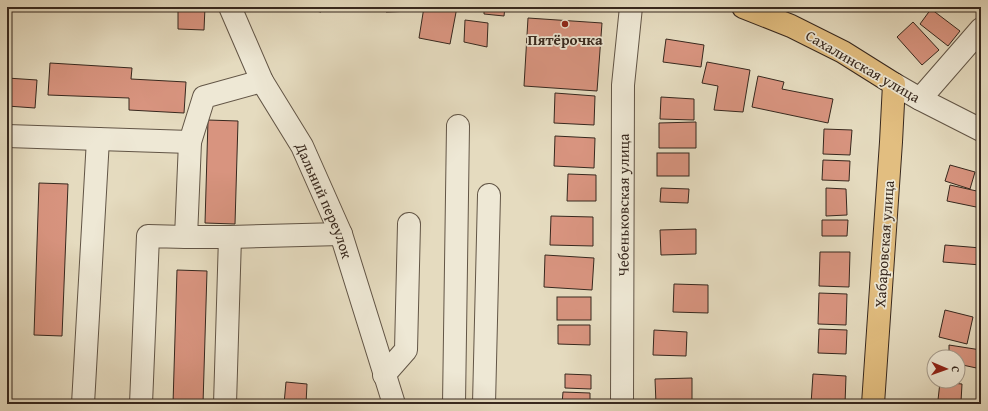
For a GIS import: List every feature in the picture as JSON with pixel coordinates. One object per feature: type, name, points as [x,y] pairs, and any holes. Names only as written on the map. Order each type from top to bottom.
[{"type":"main road","name":"Сахалинская улица","points":[[743,7],[791,26],[843,52],[894,84]]},
{"type":"main road","name":"Хабаровская улица","points":[[873,404],[894,84]]},
{"type":"street","name":"Дальний переулок","points":[[230,7],[262,81],[302,146],[341,234],[394,404]]},
{"type":"street","name":"Чебеньковская улица","points":[[622,404],[623,85],[631,7]]},
{"type":"street","points":[[920,98],[981,29]]},
{"type":"street","points":[[186,236],[190,142],[204,97],[262,81]]},
{"type":"street","name":"Сахалинская улица","points":[[894,84],[981,130]]},
{"type":"street","points":[[454,404],[458,126]]},
{"type":"street","points":[[7,136],[190,142]]},
{"type":"street","points":[[83,404],[98,139]]},
{"type":"street","points":[[484,404],[489,195]]},
{"type":"street","points":[[384,375],[406,350],[408,224]]},
{"type":"street","points":[[142,404],[148,236],[230,237],[341,234]]},
{"type":"street","points":[[225,404],[230,237]]},
{"type":"building","points":[[178,7],[205,7],[204,30],[178,29]]},
{"type":"building","points":[[294,7],[322,7],[321,12]]},
{"type":"building","points":[[386,7],[414,7],[414,11],[386,12]]},
{"type":"building","points":[[424,7],[457,7],[450,44],[419,38]]},
{"type":"building","points":[[484,7],[505,7],[504,16],[484,14]]},
{"type":"building","points":[[931,9],[960,31],[948,46],[920,24]]},
{"type":"building","points":[[528,18],[602,23],[597,91],[524,86]]},
{"type":"building","points":[[465,20],[488,23],[487,47],[464,42]]},
{"type":"building","points":[[913,22],[939,50],[922,65],[897,37]]},
{"type":"building","points":[[666,39],[704,45],[701,67],[663,62]]},
{"type":"building","points":[[707,62],[750,70],[743,112],[714,110],[718,86],[702,83]]},
{"type":"building","points":[[50,63],[132,68],[131,79],[186,82],[184,113],[129,110],[129,98],[48,95]]},
{"type":"building","points":[[758,76],[784,82],[782,89],[833,99],[828,123],[752,107]]},
{"type":"building","points":[[7,78],[37,80],[35,108],[7,106]]},
{"type":"building","points":[[555,93],[595,96],[594,125],[554,123]]},
{"type":"building","points":[[661,97],[694,99],[694,120],[660,119]]},
{"type":"building","points":[[208,120],[238,121],[235,224],[205,223]]},
{"type":"building","points":[[696,122],[696,148],[659,148],[659,123]]},
{"type":"building","points":[[824,129],[852,130],[850,155],[823,154]]},
{"type":"building","points":[[555,136],[595,138],[594,168],[554,166]]},
{"type":"building","points":[[657,153],[689,153],[689,176],[657,176]]},
{"type":"building","points":[[823,160],[850,161],[849,181],[822,180]]},
{"type":"building","points":[[950,165],[975,172],[970,189],[945,181]]},
{"type":"building","points":[[568,174],[596,175],[596,201],[567,201]]},
{"type":"building","points":[[39,183],[68,184],[62,336],[34,335]]},
{"type":"building","points":[[950,185],[981,192],[981,208],[947,201]]},
{"type":"building","points":[[661,188],[689,189],[688,203],[660,202]]},
{"type":"building","points":[[826,188],[846,189],[847,215],[826,216]]},
{"type":"building","points":[[551,216],[593,217],[593,246],[550,245]]},
{"type":"building","points":[[822,220],[848,220],[847,236],[822,236]]},
{"type":"building","points":[[696,229],[696,254],[661,255],[660,230]]},
{"type":"building","points":[[945,245],[981,248],[981,265],[943,262]]},
{"type":"building","points":[[820,252],[850,252],[849,287],[819,286]]},
{"type":"building","points":[[545,255],[594,258],[592,290],[544,287]]},
{"type":"building","points":[[177,270],[207,271],[203,404],[173,404]]},
{"type":"building","points":[[674,284],[708,285],[708,313],[673,312]]},
{"type":"building","points":[[819,293],[847,294],[846,325],[818,324]]},
{"type":"building","points":[[557,297],[591,297],[591,320],[557,320]]},
{"type":"building","points":[[945,310],[973,317],[967,344],[939,337]]},
{"type":"building","points":[[558,325],[590,325],[590,345],[558,344]]},
{"type":"building","points":[[819,329],[847,330],[846,354],[818,353]]},
{"type":"building","points":[[654,330],[687,332],[686,356],[653,355]]},
{"type":"building","points":[[949,345],[981,350],[981,369],[966,366],[966,349],[949,349]]},
{"type":"building","points":[[565,374],[591,375],[591,389],[565,388]]},
{"type":"building","points":[[813,374],[846,376],[845,404],[811,404]]},
{"type":"building","points":[[692,378],[692,404],[656,404],[655,379]]},
{"type":"building","points":[[286,382],[307,384],[306,404],[284,404]]},
{"type":"building","points":[[939,389],[962,389],[961,402],[938,400]]},
{"type":"building","points":[[563,392],[590,393],[590,404],[562,404]]},
{"type":"place","name":"Пятёрочка","points":[[565,24]]}]
